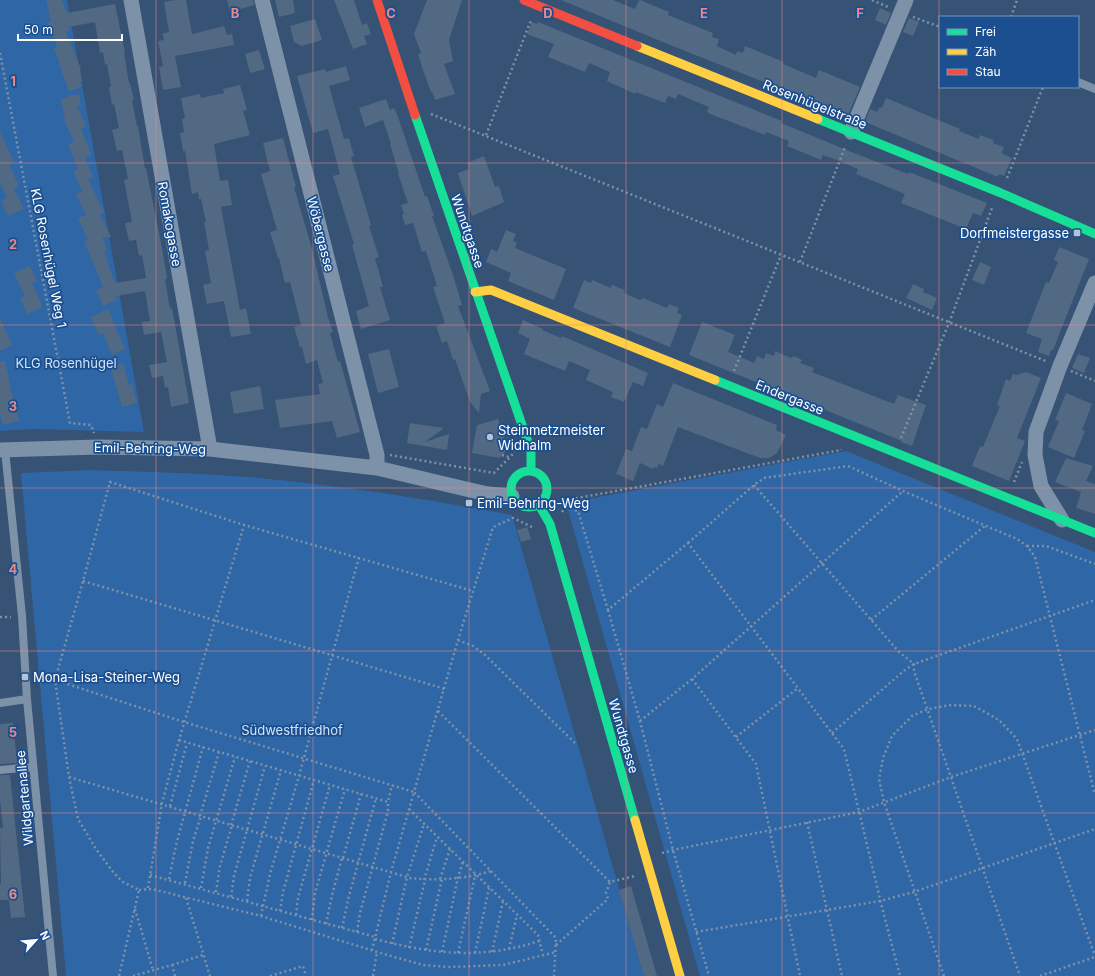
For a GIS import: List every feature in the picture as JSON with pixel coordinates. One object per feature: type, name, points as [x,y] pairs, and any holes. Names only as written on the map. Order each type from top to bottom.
[{"type":"street","name":"Romakogasse","points":[[131,0],[210,449]]},
{"type":"street","name":"Wöbergasse","points":[[262,0],[377,462]]},
{"type":"street","name":"Wundtgasse","points":[[378,0],[411,105],[531,451],[531,471]]},
{"type":"street","name":"Rosenhügelstraße","points":[[524,0],[1000,193],[1095,234]]},
{"type":"street","points":[[851,132],[906,0]]},
{"type":"street","points":[[1062,520],[1041,486],[1035,455],[1036,432],[1060,366],[1095,283]]},
{"type":"street","name":"Endergasse","points":[[475,292],[491,290],[1095,533]]},
{"type":"street","name":"Emil-Behring-Weg","points":[[3,450],[98,447],[210,449],[377,462],[470,490],[488,494],[512,496]]},
{"type":"street","points":[[531,471],[538,473],[543,477],[547,488],[546,495],[539,505],[526,507],[515,501],[510,490],[511,483],[519,473],[531,471]]},
{"type":"street","name":"Wundtgasse","points":[[539,505],[550,524],[680,976]]},
{"type":"lane","points":[[1079,82],[1095,89]]},
{"type":"lane","name":"Wildgartenallee","points":[[3,450],[22,616],[27,700],[53,976]]},
{"type":"lane","points":[[0,703],[27,700]]},
{"type":"lane","points":[[0,770],[33,767]]},
{"type":"path","points":[[1011,16],[1017,0]]},
{"type":"path","points":[[486,135],[537,5]]},
{"type":"path","name":"KLG Rosenhügel Weg 1","points":[[0,53],[70,423],[91,425],[98,447]]},
{"type":"path","points":[[895,453],[949,323],[1042,88]]},
{"type":"path","points":[[411,105],[1095,381]]},
{"type":"path","points":[[800,262],[851,132]]},
{"type":"path","points":[[728,386],[781,255]]},
{"type":"path","points":[[561,501],[840,450],[847,433]]},
{"type":"path","points":[[377,462],[393,454],[494,473],[515,452],[531,451]]},
{"type":"path","points":[[502,455],[510,457]]},
{"type":"path","points":[[1008,498],[1023,458],[1035,455]]},
{"type":"path","points":[[608,610],[764,478],[848,466],[1017,539],[1027,546],[1036,557],[1095,795]]},
{"type":"path","points":[[473,591],[244,525],[110,482],[54,680],[69,777],[78,819],[96,850],[114,873],[123,882],[139,890],[148,888],[262,916],[423,965],[449,967],[503,965],[556,952]]},
{"type":"path","points":[[754,485],[899,652],[914,664]]},
{"type":"path","points":[[640,721],[692,680],[903,491]]},
{"type":"path","points":[[561,514],[564,509],[567,508],[578,511],[640,721],[673,850],[709,976]]},
{"type":"path","points":[[372,950],[391,872],[409,809],[458,640],[493,527],[513,518],[537,529],[550,524]]},
{"type":"path","points":[[148,888],[162,803],[184,722],[244,525]]},
{"type":"path","points":[[871,620],[986,525]]},
{"type":"path","points":[[688,543],[844,749],[880,901],[900,976]]},
{"type":"path","points":[[1027,546],[1046,546],[1095,564]]},
{"type":"path","points":[[262,916],[270,874],[299,776],[359,558]]},
{"type":"path","points":[[83,581],[444,689]]},
{"type":"path","points":[[832,733],[906,669],[914,664],[1095,600]]},
{"type":"path","points":[[458,640],[473,646],[484,654],[574,743]]},
{"type":"path","points":[[914,664],[914,671],[1020,976]]},
{"type":"path","points":[[39,683],[44,680],[54,680],[184,722],[414,792],[556,938],[554,976]]},
{"type":"path","points":[[692,680],[756,764],[800,976]]},
{"type":"path","points":[[736,737],[798,688]]},
{"type":"path","points":[[944,976],[884,802],[879,779],[883,758],[892,736],[912,716],[928,709],[951,705],[974,706],[999,720],[1017,739],[1095,957],[1040,976]]},
{"type":"path","points":[[438,711],[610,882]]},
{"type":"path","points":[[662,853],[859,812],[951,777],[1095,730]]},
{"type":"path","points":[[179,740],[388,802]]},
{"type":"path","points":[[170,806],[187,743]]},
{"type":"path","points":[[169,879],[176,845],[203,747]]},
{"type":"path","points":[[185,884],[193,841],[219,752]]},
{"type":"path","points":[[200,888],[208,848],[234,756]]},
{"type":"path","points":[[216,892],[220,866],[250,761]]},
{"type":"path","points":[[231,897],[234,876],[265,766]]},
{"type":"path","points":[[247,901],[250,878],[281,770]]},
{"type":"path","points":[[69,777],[162,803],[407,877],[424,880],[458,878],[476,876],[491,871]]},
{"type":"path","points":[[280,911],[283,892],[314,780]]},
{"type":"path","points":[[296,915],[298,898],[330,785]]},
{"type":"path","points":[[357,932],[360,914],[388,811],[388,802],[392,785]]},
{"type":"path","points":[[312,920],[316,893],[345,790]]},
{"type":"path","points":[[326,924],[332,895],[361,794]]},
{"type":"path","points":[[342,928],[358,862],[376,798]]},
{"type":"path","points":[[409,809],[538,935],[543,955]]},
{"type":"path","points":[[807,822],[842,976]]},
{"type":"path","points":[[392,944],[407,877],[424,824]]},
{"type":"path","points":[[696,932],[880,901],[914,892],[1095,829]]},
{"type":"path","points":[[409,948],[424,880],[437,837]]},
{"type":"path","points":[[426,950],[441,879],[450,849]]},
{"type":"path","points":[[442,952],[458,878],[463,862]]},
{"type":"path","points":[[610,882],[650,872]]},
{"type":"path","points":[[150,874],[409,948],[458,953],[492,952],[518,948],[539,941]]},
{"type":"path","points":[[458,953],[476,876]]},
{"type":"path","points":[[556,946],[608,899],[606,893],[610,882]]},
{"type":"path","points":[[475,952],[489,887]]},
{"type":"path","points":[[119,976],[139,890]]},
{"type":"path","points":[[186,897],[210,976]]},
{"type":"path","points":[[492,952],[503,901]]},
{"type":"path","points":[[135,908],[153,970]]},
{"type":"path","points":[[509,949],[517,914]]},
{"type":"path","points":[[373,976],[377,952]]},
{"type":"path","points":[[133,976],[203,955]]},
{"type":"path","points":[[172,965],[176,976]]},
{"type":"path","points":[[270,976],[303,966],[306,976]]},
{"type":"green space","name":"KLG Rosenhügel","points":[[0,0],[67,0],[144,432],[33,429],[0,431]]},
{"type":"green space","points":[[846,451],[1095,552],[1095,976],[700,976],[566,503]]},
{"type":"green space","name":"Südwestfriedhof","points":[[91,470],[216,475],[290,481],[385,494],[512,515],[644,976],[66,976],[21,473]]},
{"type":"building","points":[[46,0],[62,0],[67,13],[115,4],[125,53],[129,83],[134,100],[132,100],[145,169],[146,168],[162,248],[170,309],[172,308],[189,403],[171,407],[168,387],[165,388],[163,376],[152,378],[149,365],[167,362],[161,332],[144,335],[142,322],[150,321],[145,291],[116,296],[117,300],[103,306],[96,290],[103,287],[84,241],[88,240],[78,218],[86,215],[76,194],[82,191],[73,171],[78,169],[68,145],[74,142],[66,125],[61,99],[67,98],[67,96],[79,94],[81,106],[77,106],[86,126],[81,129],[92,155],[85,158],[93,177],[88,179],[104,212],[100,214],[111,237],[102,238],[108,251],[104,252],[115,283],[146,278],[142,255],[139,256],[136,240],[129,241],[125,223],[132,222],[124,180],[128,179],[122,150],[117,151],[112,130],[119,128],[114,104],[112,105],[107,64],[105,65],[103,52],[100,53],[95,22],[68,27],[70,30],[66,32],[81,69],[82,81],[80,82],[82,86],[69,92],[54,48],[57,47],[48,23],[51,21]]},
{"type":"building","points":[[186,0],[192,34],[224,26],[227,35],[232,34],[234,45],[175,56],[181,87],[163,90],[159,67],[163,66],[158,41],[164,40],[162,34],[169,32],[164,2]]},
{"type":"building","points":[[227,0],[253,0],[254,5],[230,12]]},
{"type":"building","points":[[275,0],[293,0],[295,13],[279,17]]},
{"type":"building","points":[[334,0],[354,0],[362,25],[367,23],[371,34],[364,36],[367,44],[353,49]]},
{"type":"building","points":[[427,0],[462,0],[449,40],[453,61],[444,64],[455,94],[435,100],[423,70],[418,54],[421,53],[414,34]]},
{"type":"building","points":[[561,0],[613,0],[635,9],[640,0],[669,12],[668,15],[713,33],[712,37],[719,39],[717,46],[736,55],[737,51],[743,53],[745,46],[784,62],[783,64],[816,78],[819,70],[860,87],[848,115],[675,47]]},
{"type":"building","points":[[880,8],[891,13],[886,25],[875,20]]},
{"type":"building","points":[[909,18],[919,22],[913,36],[903,32]]},
{"type":"building","points":[[315,19],[322,40],[302,46],[294,42],[290,26]]},
{"type":"building","points":[[532,22],[537,24],[538,22],[782,121],[781,123],[854,153],[908,174],[909,172],[987,203],[981,216],[973,213],[966,229],[901,203],[905,194],[856,174],[858,169],[823,155],[821,160],[787,146],[789,141],[766,132],[765,135],[710,114],[707,112],[709,107],[678,94],[676,99],[668,96],[665,103],[636,92],[635,94],[607,81],[610,72],[589,63],[585,72],[548,57],[554,44],[527,34]]},
{"type":"building","points":[[259,50],[265,69],[250,73],[245,54]]},
{"type":"building","points":[[346,66],[350,80],[329,86],[344,139],[349,138],[354,156],[351,157],[371,225],[369,226],[379,257],[375,258],[383,287],[380,287],[390,320],[361,329],[356,311],[369,306],[352,245],[354,244],[333,176],[340,174],[328,129],[313,133],[297,76],[325,69],[326,72]]},
{"type":"building","points":[[240,85],[247,110],[243,111],[250,135],[214,144],[220,181],[228,180],[232,205],[221,207],[240,310],[246,308],[251,334],[231,337],[224,301],[207,304],[203,285],[211,283],[205,251],[209,250],[204,222],[206,222],[198,192],[192,194],[185,151],[183,151],[180,133],[184,132],[182,119],[185,118],[181,98],[200,94],[201,98],[224,93],[223,89]]},
{"type":"building","points":[[886,98],[960,129],[959,131],[979,139],[980,135],[994,140],[993,143],[1004,147],[1001,153],[1012,158],[1004,176],[999,174],[998,177],[865,122],[870,109],[877,112],[880,107],[882,108]]},
{"type":"building","points":[[386,99],[390,110],[394,108],[397,114],[425,197],[427,196],[434,216],[432,216],[462,305],[458,306],[490,391],[481,394],[479,413],[470,402],[447,341],[442,343],[436,326],[445,323],[433,287],[437,286],[426,251],[422,252],[413,223],[405,225],[401,205],[408,203],[398,174],[391,144],[383,120],[365,127],[359,108]]},
{"type":"building","points":[[0,132],[14,162],[9,164],[19,186],[14,189],[24,209],[8,216],[1,201],[7,198],[0,183]]},
{"type":"building","points":[[283,138],[296,187],[294,187],[312,249],[333,332],[330,333],[338,362],[340,361],[360,432],[337,438],[332,421],[280,428],[275,400],[320,394],[318,384],[323,383],[317,360],[306,364],[302,347],[300,347],[294,327],[301,325],[290,282],[285,283],[279,258],[270,232],[277,230],[261,174],[270,171],[263,143]]},
{"type":"building","points":[[484,156],[495,187],[499,186],[504,202],[472,216],[458,173],[469,169],[467,163]]},
{"type":"building","points":[[506,230],[516,234],[513,241],[517,243],[515,248],[566,269],[554,300],[508,281],[511,273],[486,262],[491,249],[497,252]]},
{"type":"building","points":[[1059,247],[1089,259],[1053,350],[1051,350],[1049,356],[1038,352],[1042,339],[1026,333],[1046,282],[1049,283],[1058,262],[1054,260]]},
{"type":"building","points":[[980,262],[991,267],[984,285],[972,280]]},
{"type":"building","points":[[30,266],[37,281],[32,283],[43,307],[27,314],[20,298],[25,296],[14,273]]},
{"type":"building","points":[[584,280],[591,283],[592,280],[611,288],[612,285],[625,290],[624,293],[640,300],[643,298],[667,308],[669,304],[679,308],[677,313],[682,315],[670,347],[573,308]]},
{"type":"building","points":[[913,284],[924,289],[923,292],[937,298],[932,310],[906,298]]},
{"type":"building","points":[[108,309],[125,349],[112,355],[103,333],[99,335],[91,317]]},
{"type":"building","points":[[0,318],[12,345],[0,351]]},
{"type":"building","points":[[523,320],[543,329],[542,330],[561,338],[562,336],[648,373],[643,386],[633,382],[624,402],[611,397],[613,392],[586,380],[590,370],[569,361],[565,371],[524,354],[530,339],[518,333]]},
{"type":"building","points":[[702,322],[735,335],[728,352],[754,363],[757,356],[764,359],[766,353],[774,356],[775,351],[791,358],[794,356],[802,360],[800,363],[814,368],[812,372],[894,404],[898,395],[926,405],[912,446],[689,355]]},
{"type":"building","points":[[389,349],[399,387],[378,393],[368,354]]},
{"type":"building","points":[[1078,354],[1090,358],[1084,373],[1072,368]]},
{"type":"building","points":[[0,361],[5,361],[19,421],[3,425],[0,414]]},
{"type":"building","points":[[123,363],[129,385],[132,384],[137,403],[122,407],[110,366]]},
{"type":"building","points":[[1026,372],[1041,378],[1017,438],[1025,441],[1009,481],[972,466],[980,446],[983,447],[1000,406],[997,405],[1006,379],[1010,381],[1013,374],[1017,375]]},
{"type":"building","points":[[673,383],[777,425],[776,430],[786,435],[777,453],[769,458],[760,458],[678,427],[663,466],[659,464],[657,468],[654,467],[653,469],[640,463],[633,481],[616,474],[626,449],[632,451],[641,427],[647,429],[657,404],[663,407]]},
{"type":"building","points":[[260,386],[264,409],[234,414],[230,392]]},
{"type":"building","points":[[1066,393],[1092,404],[1082,430],[1085,431],[1074,458],[1048,447],[1059,421],[1055,420]]},
{"type":"building","name":"Steinmetzmeister Widhalm","points":[[498,419],[508,449],[499,458],[472,453],[477,425]]},
{"type":"building","points":[[410,423],[444,428],[425,442],[449,434],[447,450],[407,443]]},
{"type":"building","points":[[1066,458],[1093,466],[1086,481],[1095,484],[1095,514],[1076,508],[1081,492],[1055,482]]},
{"type":"building","points":[[527,527],[531,539],[521,542],[517,530]]},
{"type":"building","points":[[13,723],[17,763],[0,764],[0,724]]},
{"type":"building","points":[[0,775],[10,775],[25,917],[11,918],[9,900],[0,900],[0,828],[3,828],[0,800]]},
{"type":"building","points":[[631,886],[657,976],[644,976],[619,890]]},
{"type":"traffic: fast","points":[[415,115],[531,451],[531,471]]},
{"type":"traffic: fast","points":[[818,119],[1001,193],[1095,234]]},
{"type":"traffic: fast","points":[[715,380],[1095,533]]},
{"type":"traffic: fast","points":[[533,471],[542,476],[546,482],[547,489],[546,496],[542,502],[533,507],[525,507],[516,502],[512,496],[511,485],[516,476],[522,472],[533,471]]},
{"type":"traffic: fast","points":[[539,505],[550,524],[635,820]]},
{"type":"traffic: slow","points":[[637,46],[818,119]]},
{"type":"traffic: slow","points":[[475,292],[491,290],[715,380]]},
{"type":"traffic: slow","points":[[635,820],[680,976]]},
{"type":"traffic: jam","points":[[377,0],[415,115]]},
{"type":"traffic: jam","points":[[524,0],[637,46]]},
{"type":"place","name":"Dorfmeistergasse","points":[[1077,233]]},
{"type":"place","name":"Steinmetzmeister Widhalm","points":[[490,437]]},
{"type":"place","name":"Emil-Behring-Weg","points":[[469,503]]},
{"type":"place","name":"Mona-Lisa-Steiner-Weg","points":[[25,677]]}]
